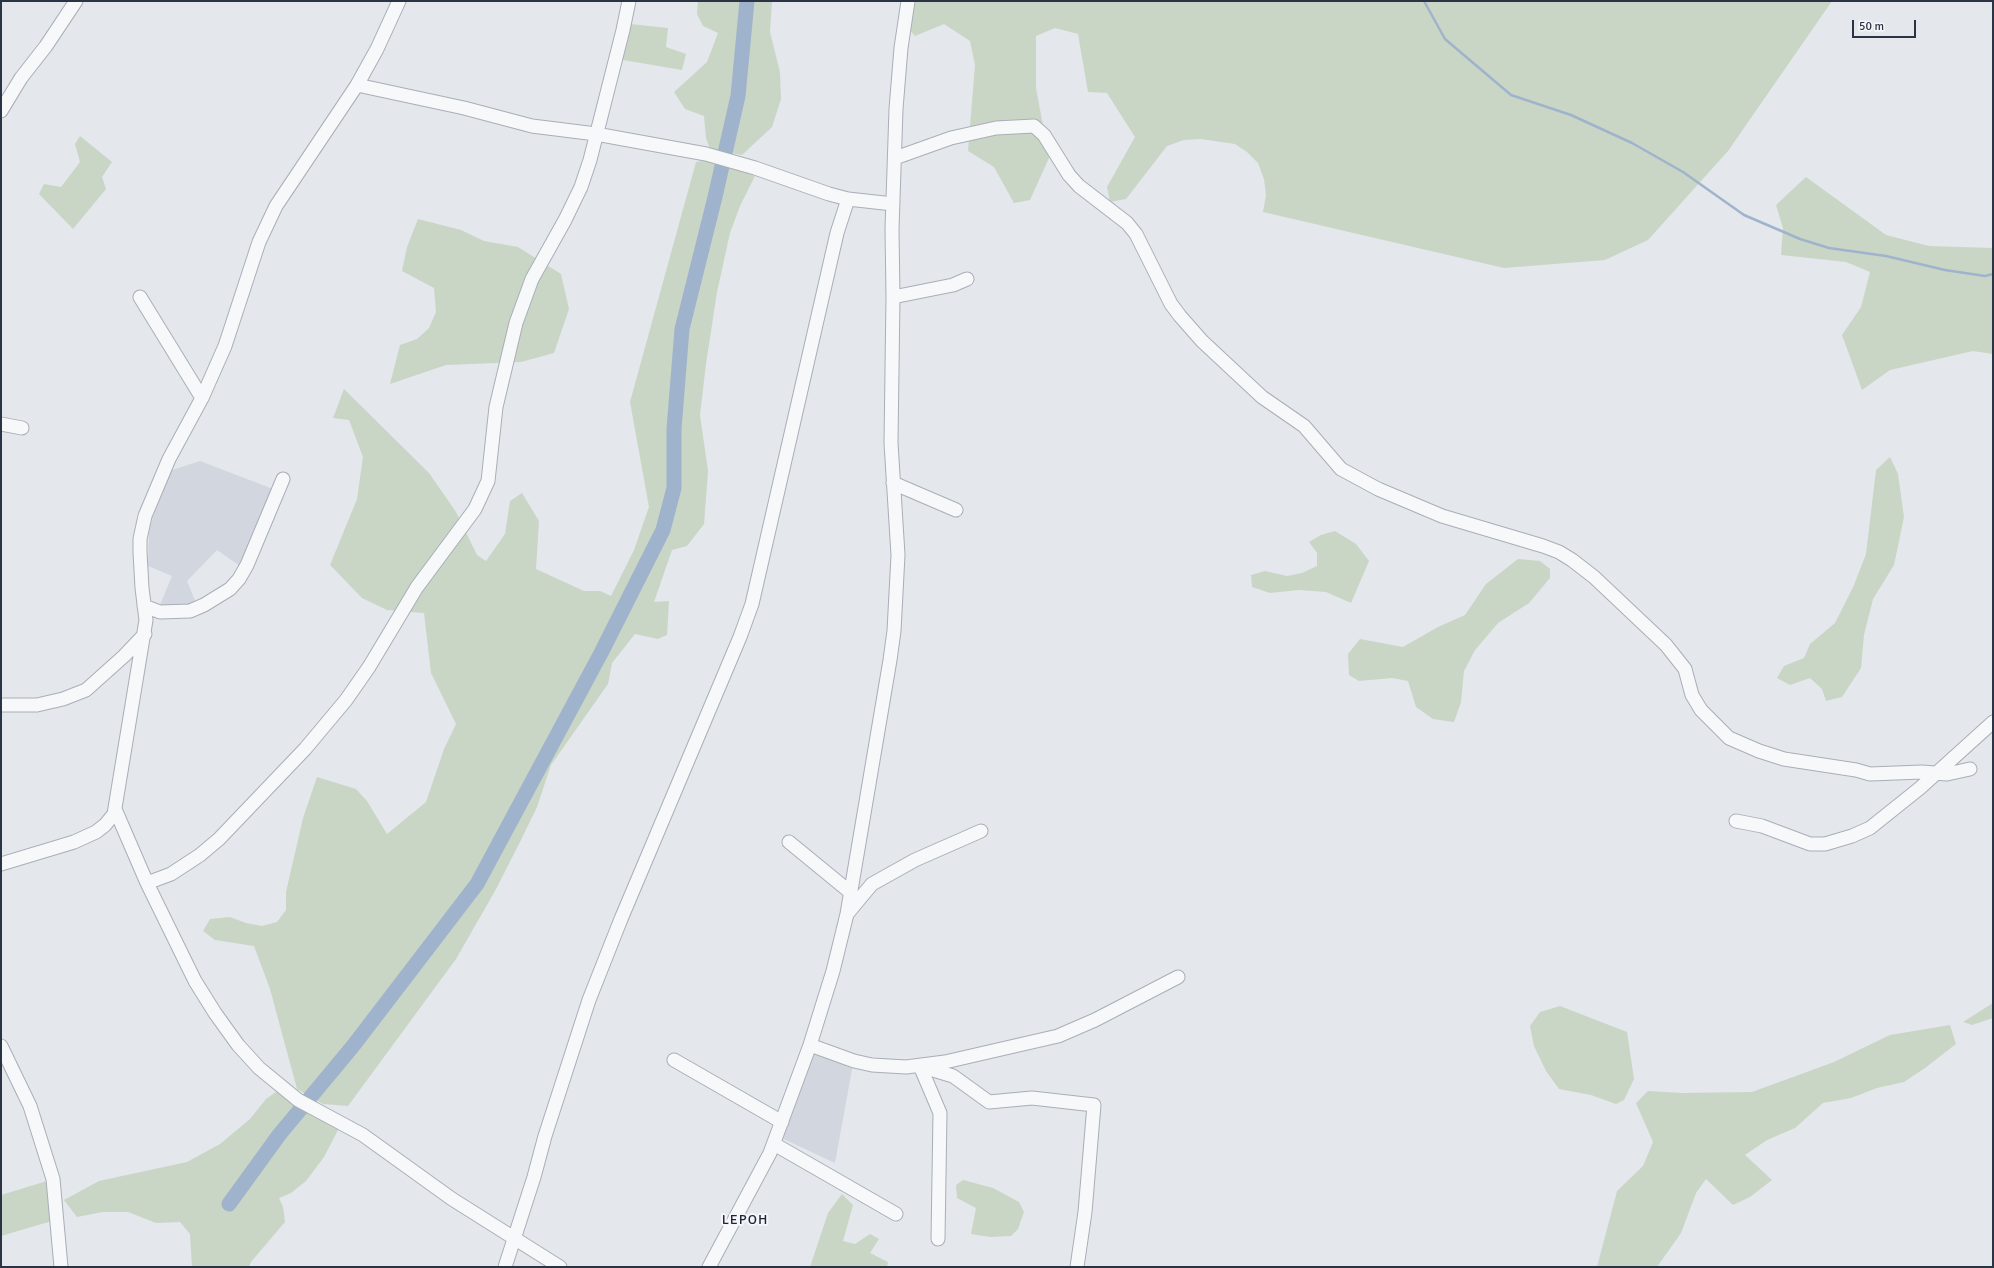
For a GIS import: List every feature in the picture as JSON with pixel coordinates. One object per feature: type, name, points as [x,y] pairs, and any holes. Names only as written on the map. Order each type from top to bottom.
[{"type":"street","points":[[1,111],[21,78],[46,46],[76,1]]},
{"type":"street","points":[[1,864],[74,842],[96,832],[109,820],[115,809],[119,772],[145,634],[146,620],[140,540],[145,516],[168,459],[202,398],[225,346],[260,242],[276,206],[357,85],[377,49],[399,1]]},
{"type":"street","points":[[147,883],[171,874],[186,865],[209,847],[305,749],[346,700],[369,666],[417,587],[475,509],[488,481],[496,407],[516,323],[532,279],[565,220],[581,187],[623,30],[629,1]]},
{"type":"street","points":[[708,1267],[774,1144],[810,1045],[837,958],[850,892],[894,631],[898,555],[891,443],[893,297],[892,230],[896,109],[900,55],[908,1]]},
{"type":"street","points":[[357,85],[464,108],[532,126],[596,134],[706,154],[755,168],[848,199],[893,204]]},
{"type":"street","points":[[895,158],[951,138],[996,128],[1034,126],[1040,130],[1069,175],[1078,186],[1127,223],[1136,234],[1171,304],[1202,341],[1262,397],[1304,426],[1341,468],[1378,489],[1442,516],[1553,550],[1576,562],[1666,645],[1685,669],[1692,694],[1701,710],[1721,732],[1736,742],[1784,759],[1856,770],[1870,774],[1922,772],[1935,774],[1970,769]]},
{"type":"street","points":[[505,1267],[589,1000],[621,919],[740,637],[752,604],[837,233],[848,199]]},
{"type":"street","points":[[893,297],[953,285],[968,279]]},
{"type":"street","points":[[140,297],[202,398]]},
{"type":"street","points":[[1,424],[22,428]]},
{"type":"street","points":[[144,606],[160,612],[190,611],[204,605],[230,588],[239,579],[247,565],[283,479]]},
{"type":"street","points":[[893,483],[956,510]]},
{"type":"street","points":[[1,705],[37,705],[63,699],[86,690],[124,656],[145,634]]},
{"type":"street","points":[[1736,820],[1762,826],[1810,844],[1824,844],[1852,836],[1870,828],[1935,774],[1993,722]]},
{"type":"street","points":[[115,809],[177,947],[199,988],[238,1045],[259,1068],[298,1100],[363,1135],[452,1199],[560,1267]]},
{"type":"street","points":[[846,914],[872,884],[915,860],[981,831]]},
{"type":"street","points":[[789,842],[850,892]]},
{"type":"street","points":[[810,1045],[854,1062],[906,1068],[920,1066],[1020,1046],[1058,1036],[1095,1020],[1178,977]]},
{"type":"street","points":[[1,1046],[30,1106],[53,1179],[61,1267]]},
{"type":"street","points":[[674,1060],[782,1122]]},
{"type":"street","points":[[920,1066],[940,1113],[938,1239]]},
{"type":"street","points":[[920,1066],[952,1076],[989,1102],[1032,1098],[1094,1105],[1085,1212],[1077,1267]]},
{"type":"street","points":[[774,1144],[896,1214]]},
{"type":"shaded area","points":[[200,461],[273,489],[240,566],[217,550],[187,581],[196,603],[188,607],[160,605],[172,576],[148,566],[149,529],[169,471]]},
{"type":"shaded area","points":[[803,1051],[835,1057],[853,1064],[835,1163],[777,1136]]},
{"type":"green space","points":[[698,1],[772,1],[770,32],[780,72],[781,99],[772,127],[742,155],[710,149],[706,138],[704,116],[685,109],[674,92],[707,62],[718,33],[703,26],[697,14]]},
{"type":"green space","points":[[910,1],[1832,1],[1728,151],[1648,240],[1605,260],[1504,268],[1263,212],[1266,195],[1264,179],[1258,163],[1247,152],[1235,144],[1201,139],[1184,140],[1167,146],[1126,199],[1110,202],[1107,187],[1135,137],[1107,93],[1088,92],[1078,34],[1055,28],[1036,36],[1036,88],[1049,158],[1030,200],[1014,203],[994,167],[968,151],[975,65],[970,41],[944,24],[915,36],[909,29]]},
{"type":"green space","points":[[630,24],[668,28],[666,47],[686,54],[682,70],[623,60]]},
{"type":"green space","points":[[80,136],[112,162],[102,177],[106,189],[73,229],[39,194],[44,184],[61,187],[80,162],[75,144]]},
{"type":"green space","points":[[708,160],[755,176],[740,206],[730,233],[717,292],[706,364],[700,415],[708,471],[704,524],[687,546],[672,550],[654,602],[669,601],[667,635],[658,639],[635,634],[612,663],[608,684],[551,765],[537,807],[520,842],[495,891],[456,959],[348,1106],[323,1104],[297,1089],[270,989],[254,946],[215,940],[203,931],[210,919],[230,917],[246,923],[262,926],[277,922],[286,910],[286,892],[303,818],[317,777],[356,789],[367,801],[387,834],[426,802],[444,749],[456,724],[431,673],[424,613],[387,610],[362,598],[330,565],[357,499],[363,457],[349,420],[333,418],[344,389],[429,473],[456,512],[477,555],[486,561],[505,534],[510,501],[522,493],[539,521],[536,569],[584,591],[600,591],[611,596],[634,550],[649,507],[630,402],[696,162]]},
{"type":"green space","points":[[1806,177],[1886,235],[1929,246],[1993,248],[1993,354],[1973,351],[1890,370],[1862,390],[1842,335],[1861,307],[1870,272],[1846,262],[1781,255],[1783,228],[1776,205]]},
{"type":"green space","points":[[418,219],[461,230],[484,241],[518,247],[561,274],[569,309],[554,353],[521,362],[446,365],[390,384],[400,345],[417,339],[429,328],[436,312],[434,288],[402,271],[407,247]]},
{"type":"green space","points":[[1890,457],[1898,474],[1904,517],[1894,565],[1873,599],[1864,635],[1861,668],[1842,697],[1826,701],[1822,689],[1810,678],[1790,685],[1777,678],[1784,666],[1804,658],[1810,644],[1835,623],[1854,585],[1866,554],[1876,470]]},
{"type":"green space","points":[[1335,531],[1356,544],[1369,561],[1351,603],[1326,592],[1299,590],[1270,593],[1252,587],[1251,575],[1265,571],[1287,576],[1302,573],[1317,566],[1317,553],[1309,542],[1321,535]]},
{"type":"green space","points":[[1518,559],[1540,561],[1550,569],[1550,578],[1529,603],[1498,623],[1475,650],[1464,671],[1461,702],[1454,722],[1433,719],[1416,707],[1408,681],[1392,678],[1359,681],[1349,675],[1348,654],[1360,639],[1403,647],[1438,627],[1465,615],[1486,584]]},
{"type":"green space","points":[[1993,1003],[1993,1018],[1972,1025],[1963,1022]]},
{"type":"green space","points":[[1560,1006],[1627,1032],[1634,1079],[1624,1100],[1616,1104],[1591,1095],[1559,1089],[1546,1071],[1534,1046],[1530,1026],[1540,1012]]},
{"type":"green space","points":[[1950,1025],[1956,1044],[1904,1082],[1877,1088],[1851,1098],[1823,1103],[1795,1128],[1767,1140],[1745,1155],[1772,1180],[1750,1197],[1733,1205],[1706,1179],[1696,1193],[1681,1233],[1657,1267],[1597,1267],[1617,1191],[1643,1166],[1653,1142],[1636,1103],[1648,1091],[1682,1093],[1752,1092],[1834,1062],[1890,1035]]},
{"type":"green space","points":[[277,1091],[306,1112],[327,1120],[338,1130],[324,1157],[306,1181],[291,1193],[279,1198],[283,1207],[285,1222],[251,1262],[249,1267],[192,1267],[190,1234],[180,1222],[156,1223],[128,1212],[103,1212],[77,1217],[64,1200],[99,1181],[187,1162],[220,1144],[250,1119],[266,1099]]},
{"type":"green space","points":[[963,1180],[993,1188],[1019,1202],[1024,1212],[1018,1229],[1011,1236],[990,1237],[971,1234],[976,1208],[957,1198],[956,1185]]},
{"type":"green space","points":[[47,1181],[52,1221],[1,1236],[1,1195]]},
{"type":"green space","points":[[842,1194],[853,1205],[843,1241],[855,1244],[870,1234],[879,1239],[870,1253],[888,1262],[887,1267],[810,1267],[828,1213]]},
{"type":"waterway","points":[[229,1204],[279,1135],[353,1046],[477,884],[601,653],[663,530],[674,488],[674,429],[682,329],[715,197],[738,96],[747,1]]},
{"type":"waterway","points":[[1424,1],[1445,39],[1511,95],[1571,115],[1632,143],[1683,172],[1744,215],[1800,239],[1829,248],[1886,256],[1945,270],[1985,276],[1993,274]]},
{"type":"district","name":"LEPOH","points":[[745,1220]]}]
